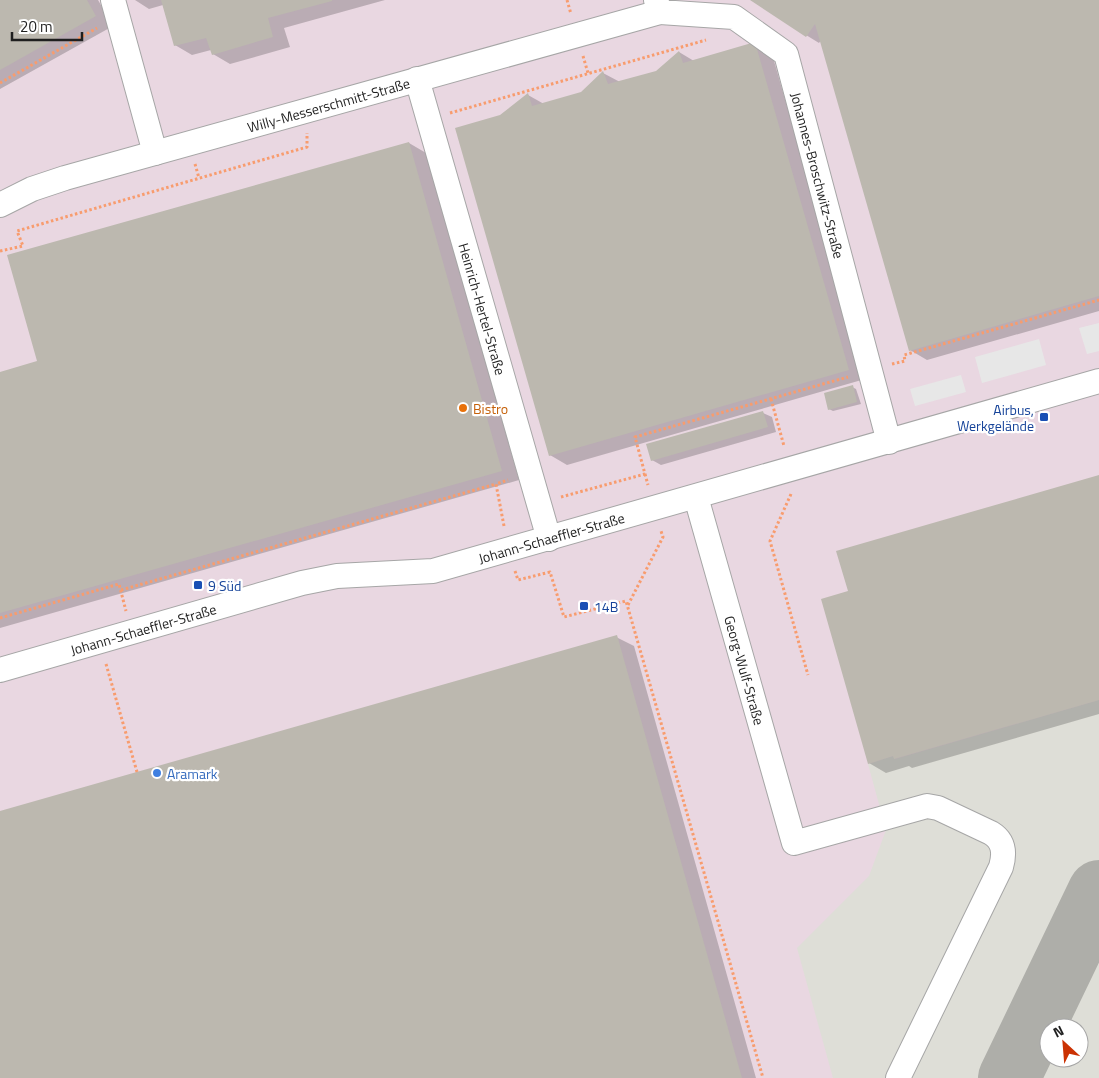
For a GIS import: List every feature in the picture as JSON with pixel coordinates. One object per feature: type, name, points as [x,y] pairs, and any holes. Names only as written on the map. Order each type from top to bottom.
[{"type":"street","points":[[113,0],[155,153]]},
{"type":"street","name":"Willy-Messerschmitt-Straße","points":[[0,205],[32,189],[65,178],[417,79],[658,6]]},
{"type":"street","name":"Johannes-Broschwitz-Straße","points":[[658,6],[734,17],[786,54],[889,442]]},
{"type":"street","name":"Heinrich-Hertel-Straße","points":[[417,79],[549,539]]},
{"type":"street","name":"Johann-Schaeffler-Straße","points":[[0,670],[302,583],[337,576],[432,571],[1099,382]]},
{"type":"street","name":"Georg-Wulf-Straße","points":[[696,497],[794,843],[927,806],[938,808],[990,833],[997,837],[1002,846],[1004,856],[1001,867],[898,1078]]},
{"type":"path","points":[[0,83],[93,29],[101,27]]},
{"type":"path","points":[[442,115],[711,38]]},
{"type":"path","points":[[0,252],[23,246],[16,231],[307,147],[307,133],[310,129]]},
{"type":"path","points":[[650,491],[635,437],[870,371],[905,360],[904,355],[1099,300]]},
{"type":"path","points":[[771,399],[786,452]]},
{"type":"path","points":[[556,499],[645,474]]},
{"type":"path","points":[[121,590],[512,478]]},
{"type":"path","points":[[496,484],[504,530]]},
{"type":"path","points":[[792,492],[770,541],[808,676]]},
{"type":"path","points":[[628,606],[663,537],[660,529]]},
{"type":"path","points":[[514,567],[518,580],[550,572],[564,617],[626,600],[763,1078]]},
{"type":"path","points":[[0,618],[119,584],[126,610],[124,615]]},
{"type":"path","points":[[106,663],[137,772]]},
{"type":"shaded area","points":[[0,0],[1099,0],[1099,1078],[0,1078]]},
{"type":"shaded area","points":[[1099,323],[1099,351],[1087,354],[1079,328]]},
{"type":"shaded area","points":[[1039,339],[1046,365],[982,383],[975,357]]},
{"type":"shaded area","points":[[961,375],[966,392],[915,406],[910,389]]},
{"type":"shaded area","points":[[1099,700],[1099,1078],[833,1078],[797,948],[869,876],[886,830],[868,764],[893,756],[895,759]]},
{"type":"building","points":[[0,0],[87,0],[96,16],[0,70]]},
{"type":"building","points":[[161,0],[332,1],[268,18],[273,37],[212,55],[206,38],[174,46]]},
{"type":"building","points":[[750,0],[1099,0],[1099,296],[909,351],[815,24],[806,37]]},
{"type":"building","points":[[755,42],[849,370],[549,456],[455,128],[500,115],[528,93],[532,106],[581,92],[603,71],[608,84],[656,71],[679,51],[683,63]]},
{"type":"building","points":[[409,142],[502,471],[0,613],[0,372],[37,361],[7,255]]},
{"type":"building","points":[[853,385],[857,402],[828,410],[824,393]]},
{"type":"building","points":[[763,411],[768,427],[651,461],[646,444]]},
{"type":"building","points":[[1099,475],[1099,700],[894,759],[893,756],[868,764],[821,599],[848,591],[836,551]]},
{"type":"building","points":[[617,635],[742,1078],[0,1078],[0,811]]},
{"type":"taxiway","points":[[1009,1078],[1099,891]]},
{"type":"place","name":"Bistro","points":[[463,408]]},
{"type":"place","name":"Airbus, Werkgelände","points":[[1044,417]]},
{"type":"place","name":"9 Süd","points":[[198,585]]},
{"type":"place","name":"14B","points":[[584,606]]},
{"type":"place","name":"Aramark","points":[[157,773]]}]
